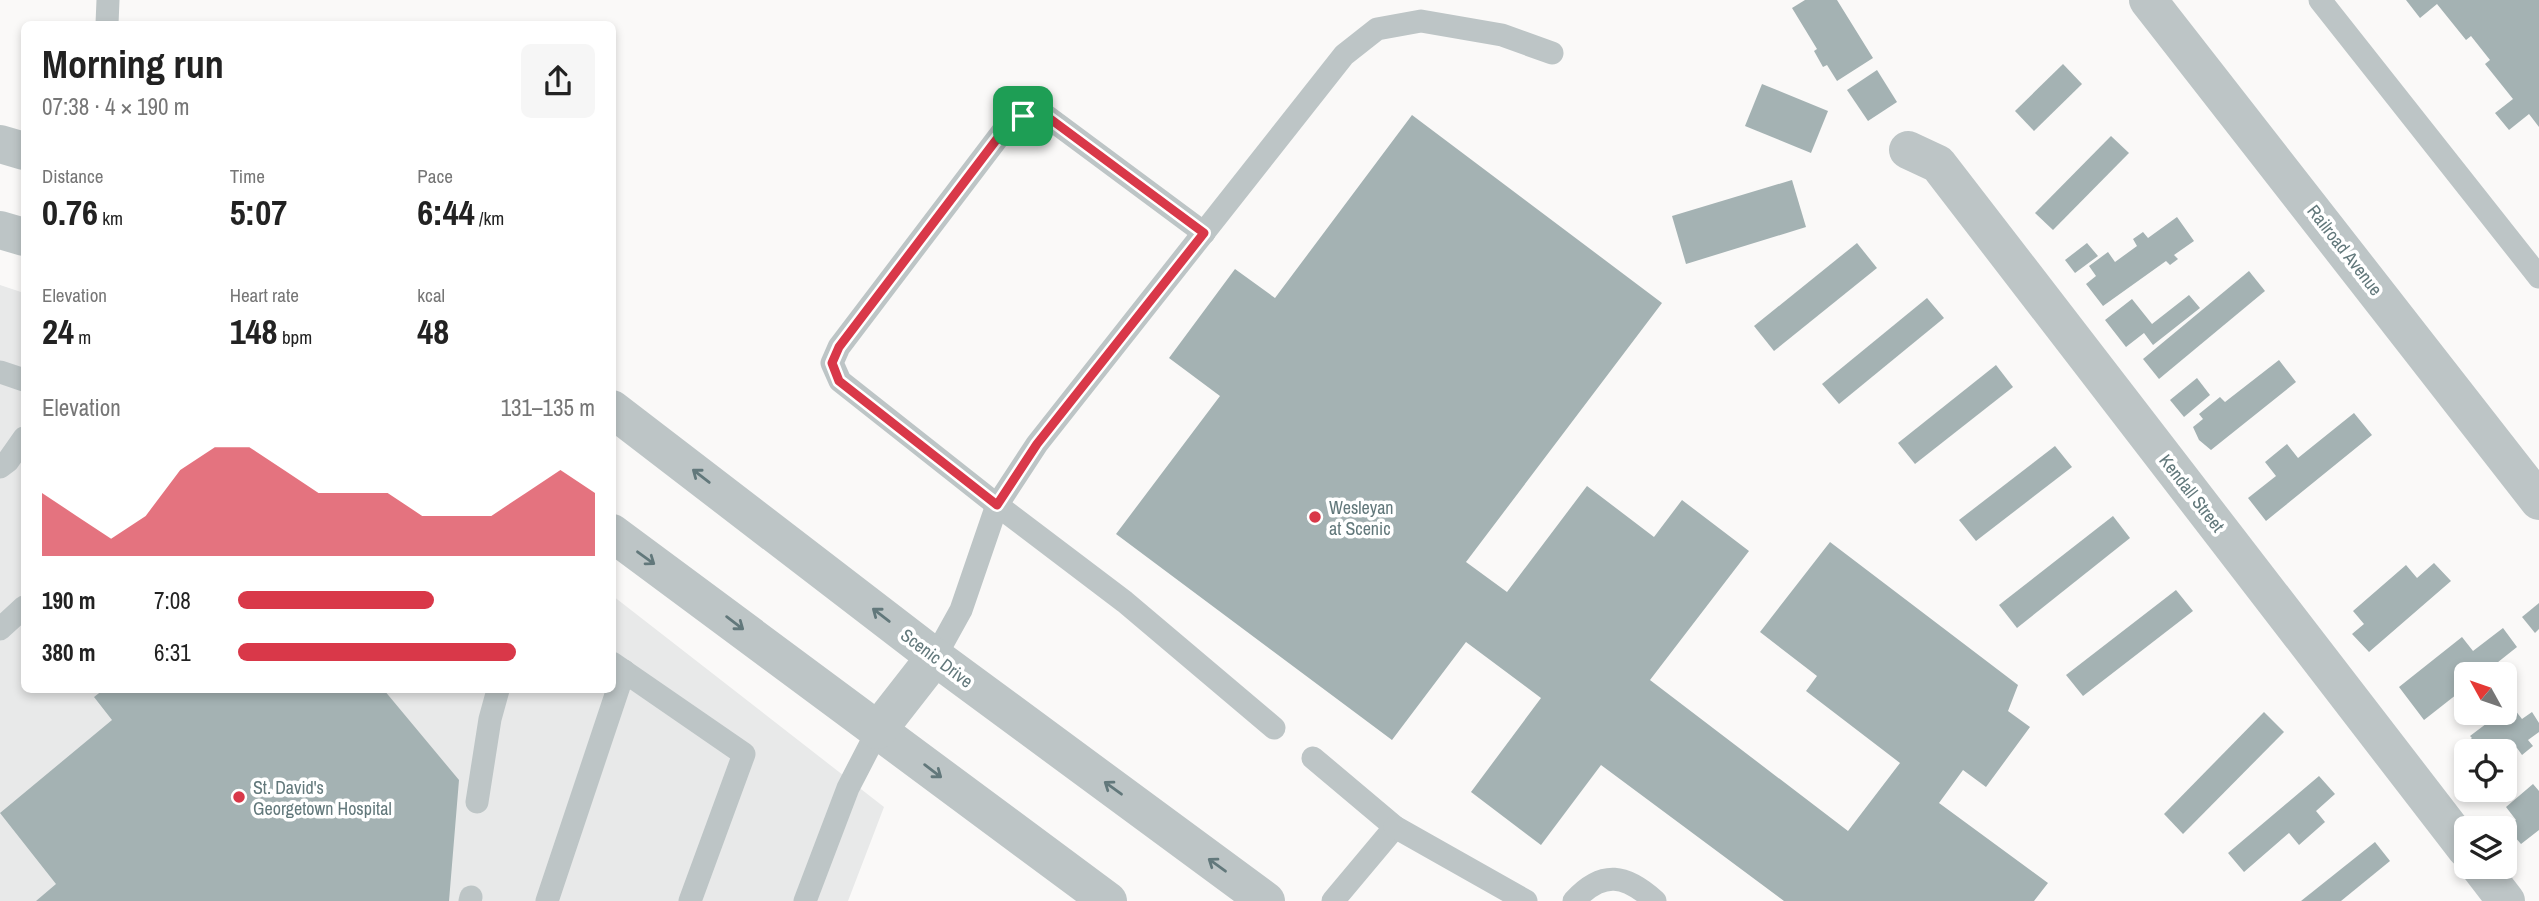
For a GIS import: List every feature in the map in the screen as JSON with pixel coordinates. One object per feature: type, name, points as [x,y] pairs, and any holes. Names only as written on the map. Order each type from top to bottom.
[{"type":"street","name":"Railroad Avenue","points":[[2148,0],[2539,501]]},
{"type":"street","points":[[0,144],[21,149]]},
{"type":"street","name":"Kendall Street","points":[[1908,150],[1938,164],[2454,833]]},
{"type":"street","points":[[0,230],[21,236]]},
{"type":"street","name":"Scenic Drive","points":[[616,412],[934,657],[1266,901]]},
{"type":"street","points":[[616,536],[1108,901]]},
{"type":"street","points":[[878,730],[934,657]]},
{"type":"street","points":[[2489,879],[2506,901]]},
{"type":"lane","points":[[107,21],[108,0]]},
{"type":"lane","points":[[2320,0],[2539,277]]},
{"type":"lane","points":[[934,657],[961,610],[997,505],[1037,444],[1344,55],[1377,29],[1421,21],[1502,35],[1552,54]]},
{"type":"lane","points":[[1204,233],[1045,115],[1023,116],[1003,131],[847,336],[832,363],[839,381],[1125,601],[1274,728]]},
{"type":"lane","points":[[0,372],[21,379]]},
{"type":"lane","points":[[0,467],[8,461],[21,442]]},
{"type":"lane","points":[[0,628],[21,610]]},
{"type":"lane","points":[[618,667],[744,754],[690,901]]},
{"type":"lane","points":[[477,802],[490,719],[497,693]]},
{"type":"lane","points":[[547,901],[610,693]]},
{"type":"lane","points":[[805,901],[848,788],[878,730]]},
{"type":"lane","points":[[1313,758],[1395,827],[1526,901]]},
{"type":"lane","points":[[1333,901],[1395,827]]},
{"type":"lane","points":[[1574,901],[1592,885],[1614,877],[1637,885],[1655,901]]},
{"type":"shaded area","points":[[0,285],[21,292],[21,693],[616,693],[616,598],[884,807],[848,901],[0,901]]},
{"type":"building","points":[[1805,0],[1837,0],[1873,58],[1837,81],[1827,65],[1823,67],[1814,51],[1817,49],[1792,8]]},
{"type":"building","points":[[2406,0],[2539,0],[2539,127],[2529,114],[2509,130],[2495,113],[2513,99],[2485,64],[2490,60],[2471,36],[2466,40],[2437,4],[2420,18]]},
{"type":"building","points":[[2063,64],[2082,84],[2034,131],[2015,111]]},
{"type":"building","points":[[1877,70],[1897,102],[1868,121],[1847,90]]},
{"type":"building","points":[[1762,84],[1828,111],[1811,153],[1745,126]]},
{"type":"building","name":"Wesleyan at Scenic","points":[[1412,115],[1662,303],[1466,562],[1507,592],[1587,486],[1654,537],[1682,500],[1749,551],[1650,680],[1848,831],[1900,763],[1806,691],[1817,676],[1760,632],[1830,542],[2018,685],[2008,711],[2030,727],[1986,787],[1963,770],[1939,803],[2048,883],[2034,901],[1784,901],[1601,765],[1541,845],[1471,792],[1541,698],[1466,642],[1392,740],[1116,534],[1220,396],[1169,358],[1235,269],[1275,298]]},
{"type":"building","points":[[2111,136],[2129,153],[2053,230],[2035,213]]},
{"type":"building","points":[[1792,180],[1806,227],[1686,264],[1672,216]]},
{"type":"building","points":[[2177,217],[2194,241],[2174,255],[2178,259],[2170,265],[2166,261],[2103,306],[2086,284],[2096,276],[2089,266],[2108,252],[2115,262],[2137,246],[2133,239],[2143,232],[2148,238]]},
{"type":"building","points":[[1857,243],[1877,268],[1774,351],[1754,326]]},
{"type":"building","points":[[2087,243],[2098,256],[2075,273],[2065,260]]},
{"type":"building","points":[[2249,271],[2265,291],[2159,379],[2143,359]]},
{"type":"building","points":[[2189,295],[2200,308],[2153,345],[2144,333],[2126,347],[2105,320],[2132,299],[2152,324]]},
{"type":"building","points":[[1927,298],[1944,318],[1839,404],[1822,384]]},
{"type":"building","points":[[2279,360],[2296,382],[2211,450],[2199,440],[2193,427],[2203,419],[2199,414],[2220,397],[2225,402]]},
{"type":"building","points":[[1996,365],[2013,387],[1915,464],[1898,443]]},
{"type":"building","points":[[2197,378],[2210,395],[2184,417],[2170,400]]},
{"type":"building","points":[[2354,413],[2372,435],[2266,521],[2248,498],[2276,476],[2265,462],[2287,444],[2298,458]]},
{"type":"building","points":[[2055,446],[2072,467],[1976,541],[1959,520]]},
{"type":"building","points":[[2113,516],[2130,538],[2017,628],[1999,605]]},
{"type":"building","points":[[2434,563],[2451,581],[2369,652],[2352,634],[2364,624],[2353,611],[2406,565],[2417,578]]},
{"type":"building","points":[[2176,590],[2193,611],[2083,696],[2066,675]]},
{"type":"building","points":[[2539,603],[2539,629],[2535,633],[2522,617]]},
{"type":"building","points":[[2503,628],[2517,647],[2498,662],[2454,662],[2454,696],[2424,720],[2399,687],[2462,637],[2473,651]]},
{"type":"building","name":"St. David's Georgetown Hospital","points":[[99,693],[386,693],[459,780],[449,901],[36,901],[56,884],[0,813],[112,720],[94,697]]},
{"type":"building","points":[[2264,712],[2284,732],[2183,834],[2164,814]]},
{"type":"building","points":[[2532,712],[2539,723],[2539,732],[2528,740],[2533,746],[2522,755],[2517,748],[2517,739],[2471,739],[2470,736],[2485,725],[2517,725],[2517,713],[2522,719]]},
{"type":"building","points":[[2319,776],[2335,794],[2316,811],[2325,822],[2299,845],[2289,833],[2244,872],[2228,853]]},
{"type":"building","points":[[2533,784],[2539,791],[2539,830],[2521,844],[2517,839],[2517,816],[2513,816],[2506,807],[2512,802],[2517,802],[2517,798]]},
{"type":"building","points":[[2375,842],[2390,861],[2341,901],[2301,901]]},
{"type":"place","name":"Wesleyan at Scenic","points":[[1315,517]]},
{"type":"place","name":"St. David's Georgetown Hospital","points":[[239,797]]},
{"type":"route","points":[[1045,115],[1204,233],[1037,444],[997,505],[839,381],[832,363],[839,347],[1003,131],[1023,116],[1045,115]]}]
